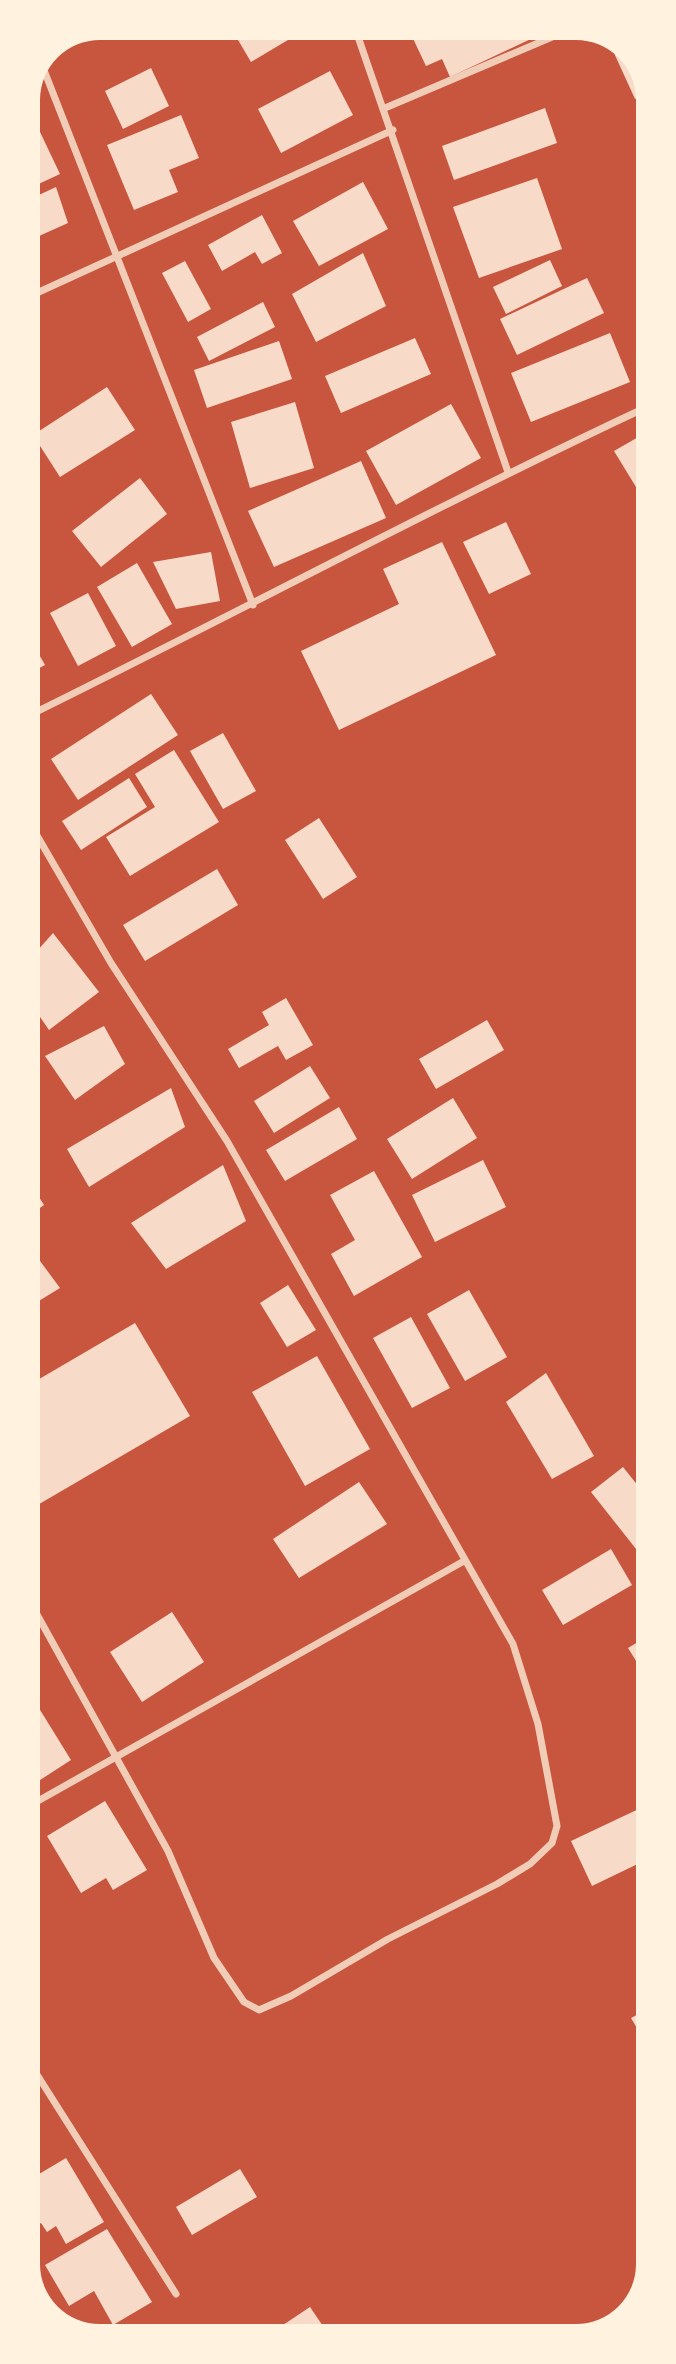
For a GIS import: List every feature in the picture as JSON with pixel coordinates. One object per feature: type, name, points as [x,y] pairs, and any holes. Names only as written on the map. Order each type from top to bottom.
[{"type":"street","points":[[360,40],[393,130],[508,472]]},
{"type":"street","points":[[385,108],[545,40]]},
{"type":"street","points":[[46,75],[253,605]]},
{"type":"street","points":[[40,291],[393,130]]},
{"type":"street","points":[[40,710],[253,605],[508,472],[636,412]]},
{"type":"street","points":[[40,839],[111,963],[227,1141],[513,1644],[538,1724],[557,1826],[552,1843],[530,1864],[497,1884],[388,1939],[290,1996],[259,2010],[244,2002],[214,1958],[168,1851],[40,1620]]},
{"type":"street","points":[[40,1799],[464,1561]]},
{"type":"street","points":[[40,2081],[176,2294]]},
{"type":"building","points":[[238,40],[288,40],[251,62]]},
{"type":"building","points":[[414,40],[529,40],[450,77],[442,59],[426,66]]},
{"type":"building","points":[[615,55],[628,70],[635,88],[635,99]]},
{"type":"building","points":[[151,68],[169,106],[123,129],[105,91]]},
{"type":"building","points":[[330,71],[353,115],[281,153],[258,109]]},
{"type":"building","points":[[545,108],[557,143],[454,180],[442,146]]},
{"type":"building","points":[[181,115],[199,158],[169,170],[178,192],[134,210],[107,145]]},
{"type":"building","points":[[40,132],[60,174],[40,183]]},
{"type":"building","points":[[537,178],[562,249],[479,278],[453,207]]},
{"type":"building","points":[[363,182],[388,229],[319,266],[293,221]]},
{"type":"building","points":[[56,187],[68,223],[40,236],[40,194]]},
{"type":"building","points":[[262,215],[282,253],[262,264],[255,252],[222,271],[208,245]]},
{"type":"building","points":[[363,253],[386,306],[316,342],[292,294]]},
{"type":"building","points":[[550,260],[562,286],[506,314],[493,287]]},
{"type":"building","points":[[185,261],[211,309],[188,322],[162,273]]},
{"type":"building","points":[[587,278],[604,313],[517,355],[500,319]]},
{"type":"building","points":[[263,302],[275,327],[209,361],[197,337]]},
{"type":"building","points":[[610,333],[630,382],[531,422],[511,373]]},
{"type":"building","points":[[415,338],[431,374],[341,413],[325,376]]},
{"type":"building","points":[[279,341],[292,379],[207,408],[194,370]]},
{"type":"building","points":[[107,387],[135,430],[60,477],[40,446],[40,430]]},
{"type":"building","points":[[295,402],[314,468],[250,488],[231,422]]},
{"type":"building","points":[[451,404],[481,458],[396,505],[366,451]]},
{"type":"building","points":[[636,438],[636,487],[614,451]]},
{"type":"building","points":[[361,461],[386,518],[274,567],[248,511]]},
{"type":"building","points":[[140,478],[167,514],[101,567],[72,531]]},
{"type":"building","points":[[506,522],[531,574],[489,594],[463,542]]},
{"type":"building","points":[[442,542],[496,655],[339,730],[301,651],[399,604],[383,569]]},
{"type":"building","points":[[211,552],[220,601],[176,609],[153,562]]},
{"type":"building","points":[[137,563],[172,624],[132,647],[97,587]]},
{"type":"building","points":[[88,593],[116,646],[78,666],[50,613]]},
{"type":"building","points":[[151,694],[178,735],[78,800],[51,759]]},
{"type":"building","points":[[223,733],[256,791],[223,809],[190,751]]},
{"type":"building","points":[[174,750],[219,822],[130,876],[106,837],[155,807],[135,774]]},
{"type":"building","points":[[129,778],[147,807],[81,850],[62,821]]},
{"type":"building","points":[[319,818],[357,877],[323,899],[285,840]]},
{"type":"building","points":[[217,869],[238,905],[145,961],[123,925]]},
{"type":"building","points":[[53,933],[99,992],[49,1030],[40,1017],[40,948]]},
{"type":"building","points":[[286,998],[313,1045],[286,1060],[278,1046],[239,1068],[228,1049],[269,1025],[262,1012]]},
{"type":"building","points":[[487,1020],[504,1050],[436,1089],[419,1059]]},
{"type":"building","points":[[104,1026],[125,1064],[75,1100],[45,1056]]},
{"type":"building","points":[[310,1066],[330,1098],[274,1133],[254,1101]]},
{"type":"building","points":[[171,1088],[185,1127],[89,1187],[67,1149]]},
{"type":"building","points":[[453,1098],[477,1138],[412,1179],[387,1139]]},
{"type":"building","points":[[339,1107],[357,1139],[285,1181],[266,1150]]},
{"type":"building","points":[[483,1160],[506,1207],[435,1242],[412,1195]]},
{"type":"building","points":[[223,1165],[246,1221],[166,1269],[131,1223]]},
{"type":"building","points":[[374,1171],[422,1257],[354,1296],[331,1254],[355,1240],[330,1195]]},
{"type":"building","points":[[40,1261],[60,1288],[40,1300]]},
{"type":"building","points":[[288,1285],[316,1330],[287,1347],[260,1303]]},
{"type":"building","points":[[469,1290],[507,1357],[465,1381],[427,1314]]},
{"type":"building","points":[[411,1317],[450,1388],[412,1408],[373,1338]]},
{"type":"building","points":[[135,1323],[190,1416],[40,1504],[40,1379]]},
{"type":"building","points":[[317,1356],[370,1449],[305,1486],[252,1392]]},
{"type":"building","points":[[546,1373],[594,1456],[552,1479],[506,1402]]},
{"type":"building","points":[[623,1467],[636,1483],[636,1549],[591,1492]]},
{"type":"building","points":[[359,1482],[387,1524],[299,1578],[273,1539]]},
{"type":"building","points":[[611,1549],[632,1585],[563,1625],[542,1590]]},
{"type":"building","points":[[172,1612],[204,1662],[142,1702],[110,1652]]},
{"type":"building","points":[[636,1643],[636,1661],[628,1648]]},
{"type":"building","points":[[40,1710],[71,1760],[40,1780]]},
{"type":"building","points":[[105,1801],[147,1870],[113,1890],[106,1878],[81,1893],[47,1836]]},
{"type":"building","points":[[636,1810],[636,1865],[592,1886],[571,1841]]},
{"type":"building","points":[[66,2158],[104,2222],[66,2244],[56,2226],[47,2232],[40,2224],[40,2173]]},
{"type":"building","points":[[240,2169],[257,2197],[192,2235],[176,2207]]},
{"type":"building","points":[[107,2229],[152,2302],[112,2324],[94,2291],[69,2306],[45,2265]]},
{"type":"building","points":[[310,2307],[322,2324],[284,2324]]}]
